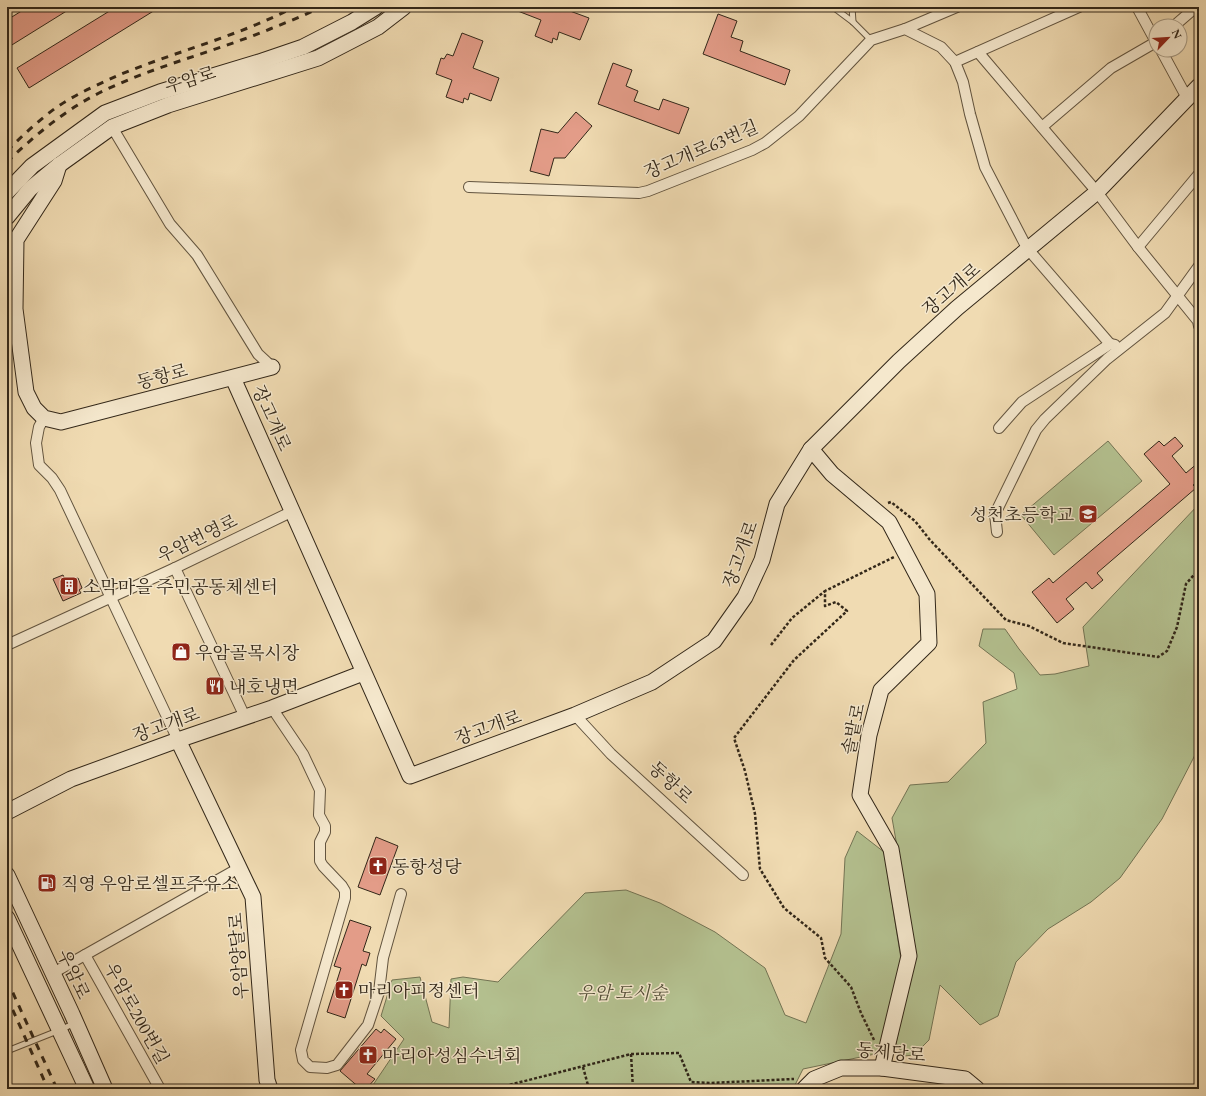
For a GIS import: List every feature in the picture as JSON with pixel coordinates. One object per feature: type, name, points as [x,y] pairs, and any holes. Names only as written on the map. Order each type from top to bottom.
[{"type":"street","name":"우암로","points":[[7,192],[32,166],[105,113],[160,92],[303,47],[352,22],[376,7]]},
{"type":"street","name":"우암로","points":[[7,217],[30,189],[112,126],[168,105],[318,58],[378,27],[404,7]]},
{"type":"street","name":"장고개로63번길","points":[[469,187],[639,193],[648,191],[752,150],[765,143],[800,116],[871,40],[904,29],[957,7]]},
{"type":"street","points":[[1137,7],[1148,27]]},
{"type":"street","points":[[1183,18],[1196,7]]},
{"type":"street","points":[[955,62],[1072,8]]},
{"type":"street","points":[[904,29],[941,47],[955,62],[963,82],[970,114],[986,167],[1027,248],[1110,344],[1123,346]]},
{"type":"street","points":[[1042,127],[1111,68],[1148,47]]},
{"type":"street","points":[[978,52],[1097,192],[1138,247],[1198,321],[1199,326]]},
{"type":"street","points":[[1165,58],[1187,98]]},
{"type":"street","name":"장고개로","points":[[233,378],[410,776],[575,715],[652,682],[714,641],[745,597],[762,560],[777,504],[811,449],[899,361],[957,308],[1027,248],[1097,192],[1199,86]]},
{"type":"street","name":"동항로","points":[[112,126],[170,224],[197,255],[258,354],[272,367]]},
{"type":"street","points":[[60,165],[54,181],[16,240],[15,308],[26,392],[34,408],[44,418],[39,427],[36,443],[39,465],[52,478],[60,490],[178,740]]},
{"type":"street","points":[[1138,247],[1199,174]]},
{"type":"street","points":[[997,532],[995,514],[1036,430],[1045,419],[1084,381],[1123,346],[1165,313],[1199,266]]},
{"type":"street","points":[[999,428],[1022,402],[1110,344]]},
{"type":"street","name":"동항로","points":[[44,418],[61,422],[272,367]]},
{"type":"street","name":"솔밭로","points":[[811,449],[832,474],[889,522],[927,594],[929,643],[880,690],[869,735],[860,795],[891,849],[909,956],[882,1068]]},
{"type":"street","name":"우암번영로","points":[[7,645],[175,568],[293,511]]},
{"type":"street","points":[[175,568],[245,717]]},
{"type":"street","name":"장고개로","points":[[7,812],[71,779],[272,708],[363,673]]},
{"type":"street","points":[[272,708],[303,754],[320,790],[319,815],[325,826],[325,832],[320,842],[320,861],[345,891],[345,898],[301,1050],[303,1060],[310,1067],[327,1068],[337,1065],[368,1025],[378,992],[383,958],[401,894]]},
{"type":"street","name":"동항로","points":[[575,715],[611,754],[743,876]]},
{"type":"street","name":"우암양달로","points":[[178,740],[253,897],[266,1080],[270,1089]]},
{"type":"street","points":[[52,973],[239,868]]},
{"type":"street","name":"우암로","points":[[7,875],[76,1022],[104,1089]]},
{"type":"street","name":"우암로","points":[[7,918],[88,1089]]},
{"type":"street","name":"우암로200번길","points":[[85,955],[160,1089]]},
{"type":"street","name":"동제당로","points":[[809,1084],[841,1068],[882,1068],[965,1079],[977,1089]]},
{"type":"lane","points":[[833,7],[853,22],[871,40]]},
{"type":"lane","points":[[852,7],[853,22]]},
{"type":"lane","points":[[7,1051],[76,1022]]},
{"type":"path","points":[[869,506],[891,502],[915,521],[930,540],[1006,620],[1029,626],[1063,643],[1158,657],[1168,651],[1177,627],[1186,584],[1199,569]]},
{"type":"path","points":[[771,645],[792,618],[825,591],[904,552]]},
{"type":"path","points":[[825,591],[825,606],[836,602],[848,611],[794,660],[734,738],[745,771],[755,814],[760,869],[784,908],[821,938],[825,958],[851,987],[874,1040],[874,1047]]},
{"type":"path","points":[[631,1054],[633,1089]]},
{"type":"path","points":[[510,1089],[510,1085],[631,1054],[679,1054],[691,1082],[809,1084]]},
{"type":"path","points":[[583,1066],[589,1089]]},
{"type":"green space","points":[[1108,441],[1142,481],[1054,555],[1021,515]]},
{"type":"green space","points":[[1199,504],[1199,711],[1195,755],[1162,819],[1120,878],[1091,902],[1048,929],[1016,962],[998,1016],[980,1025],[940,985],[929,1040],[914,1055],[904,1056],[896,1043],[916,953],[892,818],[910,785],[948,782],[986,743],[983,702],[1017,689],[1014,673],[979,646],[983,629],[1005,629],[1040,675],[1055,674],[1089,666],[1083,627]]},
{"type":"green space","name":"우암 도시숲","points":[[857,831],[884,852],[901,959],[880,1053],[803,1069],[793,1089],[374,1089],[373,1085],[404,1039],[381,1016],[392,980],[420,977],[432,1022],[449,1028],[451,979],[463,977],[498,982],[585,893],[626,890],[660,903],[715,932],[765,968],[785,1015],[806,1023],[841,934],[845,858]]},
{"type":"building","points":[[28,7],[73,7],[7,48],[7,20]]},
{"type":"building","points":[[116,7],[160,7],[29,88],[17,68]]},
{"type":"building","points":[[510,7],[559,7],[589,18],[580,40],[559,32],[557,40],[553,38],[552,43],[535,36],[541,20]]},
{"type":"building","points":[[718,14],[737,21],[731,37],[743,41],[740,51],[790,70],[785,85],[703,54]]},
{"type":"building","points":[[462,33],[483,41],[473,68],[499,78],[491,101],[470,93],[468,100],[464,98],[463,103],[446,97],[452,80],[436,74],[441,58],[444,59],[447,54],[453,56]]},
{"type":"building","points":[[613,63],[632,70],[626,86],[638,91],[634,101],[659,110],[663,99],[689,108],[679,134],[598,104]]},
{"type":"building","points":[[576,112],[592,126],[565,158],[554,158],[549,176],[530,171],[541,129],[558,133]]},
{"type":"building","points":[[1175,437],[1183,446],[1172,456],[1186,473],[1199,462],[1199,480],[1193,485],[1196,488],[1097,573],[1103,580],[1092,589],[1086,582],[1066,599],[1074,609],[1057,623],[1032,592],[1049,578],[1053,583],[1170,484],[1144,454],[1159,441],[1164,446]]},
{"type":"building","name":"소막마을 주민공동체센터","points":[[63,575],[67,583],[78,578],[82,588],[79,590],[81,593],[63,601],[53,579]]},
{"type":"building","name":"동항성당","points":[[376,837],[398,846],[380,895],[358,887]]},
{"type":"building","name":"마리아피정센터","points":[[350,920],[371,927],[363,951],[370,953],[366,966],[362,964],[345,1018],[327,1012],[341,968],[334,966]]},
{"type":"building","name":"마리아성심수녀회","points":[[376,1029],[381,1033],[384,1029],[396,1039],[367,1074],[375,1079],[366,1089],[361,1089],[340,1071]]},
{"type":"railway","points":[[7,151],[31,128],[64,102],[119,75],[230,35],[294,7]]},
{"type":"railway","points":[[7,162],[50,124],[74,107],[99,93],[141,75],[249,37],[295,19],[320,7]]},
{"type":"railway","points":[[7,980],[57,1089]]},
{"type":"railway","points":[[7,997],[48,1089]]},
{"type":"place","name":"성천초등학교","points":[[1088,514]]},
{"type":"place","name":"소막마을 주민공동체센터","points":[[69,586]]},
{"type":"place","name":"우암골목시장","points":[[181,652]]},
{"type":"place","name":"내호냉면","points":[[215,686]]},
{"type":"place","name":"동항성당","points":[[378,866]]},
{"type":"place","name":"직영 우암로셀프주유소","points":[[47,883]]},
{"type":"place","name":"마리아피정센터","points":[[344,990]]},
{"type":"place","name":"마리아성심수녀회","points":[[368,1055]]}]
